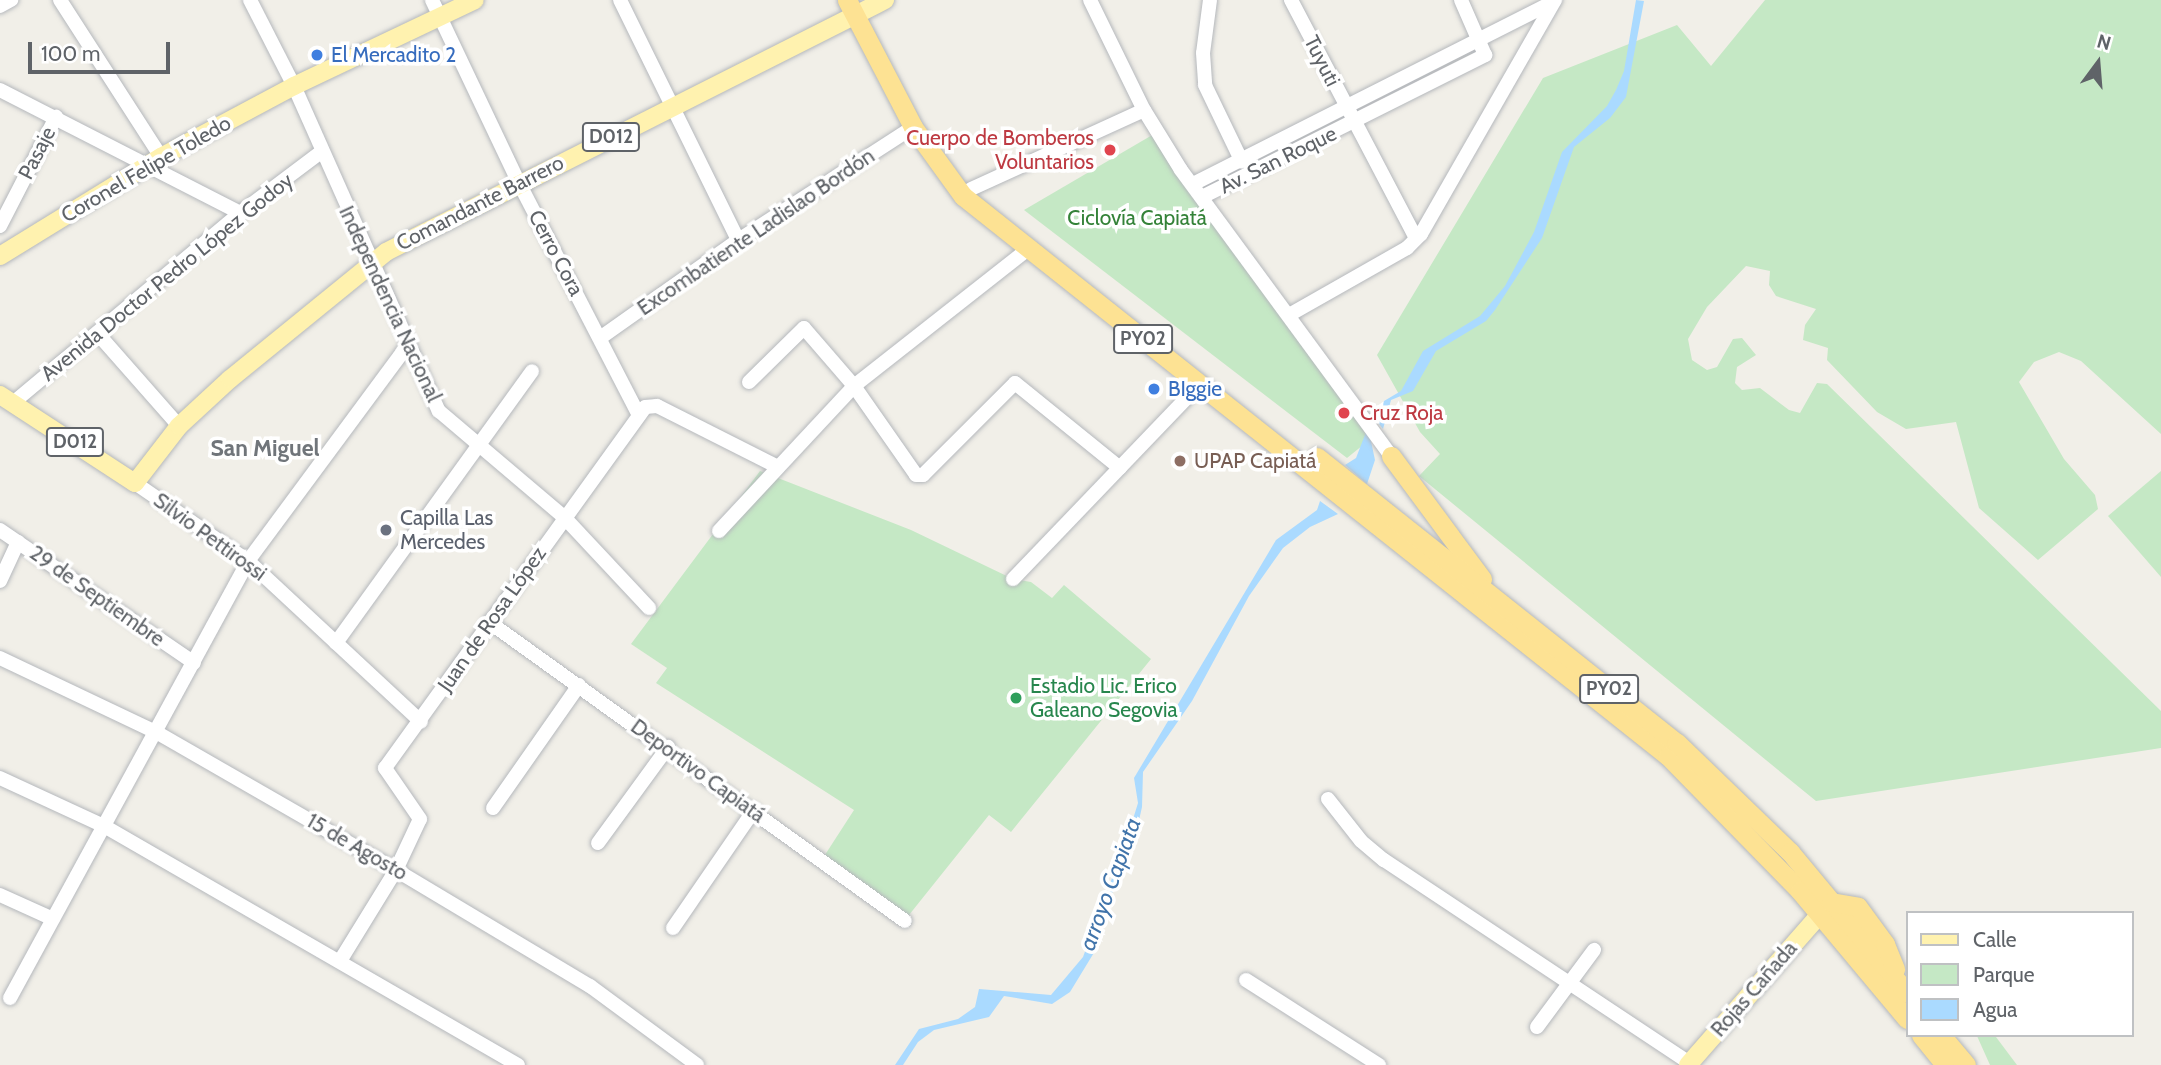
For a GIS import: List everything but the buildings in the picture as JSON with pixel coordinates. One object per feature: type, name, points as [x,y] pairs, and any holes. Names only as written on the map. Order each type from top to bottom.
[{"type":"highway","name":"PY02","points":[[856,6],[913,127],[963,196],[1200,384],[1329,474]]},
{"type":"highway","name":"PY02","points":[[856,6],[922,122],[971,189],[1364,502],[1668,756],[1825,907],[1905,990]]},
{"type":"highway","points":[[1391,456],[1505,607]]},
{"type":"highway","name":"PY02","points":[[1364,502],[1505,607],[1677,743],[1790,852],[1825,907],[1906,1018]]},
{"type":"highway","points":[[1923,1037],[1945,1065]]},
{"type":"highway","points":[[1943,1037],[1966,1065]]},
{"type":"main road","points":[[436,7],[460,0]]},
{"type":"main road","points":[[436,7],[475,0]]},
{"type":"main road","name":"D012","points":[[856,6],[885,0]]},
{"type":"main road","name":"Comandante Barrero","points":[[179,426],[370,262],[519,183],[673,107],[856,6]]},
{"type":"main road","name":"Coronel Felipe Toledo","points":[[0,256],[154,160],[436,7]]},
{"type":"main road","points":[[0,414],[7,399]]},
{"type":"main road","name":"Silvio Pettirossi","points":[[7,399],[135,482]]},
{"type":"main road","name":"D012","points":[[135,482],[179,426]]},
{"type":"main road","name":"Rojas Cañada","points":[[1688,1064],[1825,907]]},
{"type":"street","points":[[0,6],[11,0]]},
{"type":"street","points":[[60,0],[154,160]]},
{"type":"street","name":"Independencia Nacional","points":[[250,0],[294,86],[407,346],[439,411],[477,447],[563,516],[649,608]]},
{"type":"street","points":[[620,0],[738,240]]},
{"type":"street","points":[[1090,0],[1144,110],[1202,197],[1391,456]]},
{"type":"street","points":[[1210,0],[1203,52],[1205,85],[1242,162]]},
{"type":"street","name":"Tuyuti","points":[[1291,0],[1416,238]]},
{"type":"street","points":[[1461,0],[1477,39]]},
{"type":"street","points":[[1193,184],[1242,162],[1554,1]]},
{"type":"street","points":[[1289,315],[1416,238],[1554,1]]},
{"type":"street","name":"Cerro Cora","points":[[436,7],[519,183],[639,415]]},
{"type":"street","name":"Av. San Roque","points":[[1202,197],[1485,55],[1477,39]]},
{"type":"street","points":[[0,90],[154,160],[240,213]]},
{"type":"street","points":[[971,189],[1144,110]]},
{"type":"street","name":"Pasaje","points":[[0,226],[56,117]]},
{"type":"street","name":"Excombatiente Ladislao Bordón","points":[[600,338],[738,240],[913,127]]},
{"type":"street","name":"Avenida Doctor Pedro López Godoy","points":[[7,399],[97,334],[240,213],[321,152]]},
{"type":"street","points":[[719,531],[776,466],[854,386],[1028,249]]},
{"type":"street","points":[[749,382],[804,328],[854,386],[916,475],[923,475],[1014,383],[1120,468]]},
{"type":"street","points":[[97,334],[179,426]]},
{"type":"street","points":[[10,998],[248,561],[407,346]]},
{"type":"street","points":[[336,643],[532,371]]},
{"type":"street","points":[[1013,579],[1200,384]]},
{"type":"street","points":[[639,415],[645,407],[657,406],[776,466]]},
{"type":"street","name":"Juan de Rosa López","points":[[396,870],[420,819],[385,768],[421,722],[563,516],[639,415]]},
{"type":"street","name":"Silvio Pettirossi","points":[[135,482],[248,561],[421,722]]},
{"type":"street","name":"29 de Septiembre","points":[[0,530],[194,663]]},
{"type":"street","points":[[0,581],[18,542]]},
{"type":"street","name":"Deportivo Capiatá","points":[[489,622],[668,747],[905,921]]},
{"type":"street","name":"15 de Agosto","points":[[0,658],[156,732],[396,870],[590,986],[697,1065]]},
{"type":"street","points":[[493,808],[579,684]]},
{"type":"street","points":[[598,843],[668,747]]},
{"type":"street","points":[[0,778],[104,826],[518,1065]]},
{"type":"street","points":[[1328,799],[1361,841],[1384,860],[1688,1064]]},
{"type":"street","points":[[673,928],[754,810]]},
{"type":"street","points":[[340,961],[396,870]]},
{"type":"street","points":[[0,895],[53,919]]},
{"type":"street","points":[[1537,1027],[1567,982],[1594,950]]},
{"type":"street","points":[[1246,980],[1379,1065]]},
{"type":"green space","points":[[1765,0],[2161,0],[2161,434],[2081,361],[2059,352],[2034,362],[2019,382],[2064,459],[2095,495],[2098,509],[2038,560],[1979,508],[1956,422],[1906,429],[1877,412],[1827,360],[1828,348],[1803,340],[1805,325],[1816,309],[1776,296],[1769,285],[1770,271],[1746,266],[1707,307],[1688,339],[1692,360],[1707,370],[1717,367],[1733,339],[1742,338],[1756,355],[1737,367],[1735,383],[1742,390],[1760,388],[1789,410],[1800,413],[1817,383],[1827,384],[2161,711],[2161,748],[1816,801],[1419,476],[1440,454],[1420,432],[1377,355],[1543,78],[1677,25],[1711,66]]},
{"type":"green space","name":"Ciclovía Capiatá","points":[[1154,134],[1373,437],[1347,458],[1024,210]]},
{"type":"green space","points":[[760,471],[911,530],[1013,579],[1031,582],[1052,598],[1064,585],[1151,659],[1011,832],[989,815],[905,920],[821,861],[854,810],[656,683],[667,668],[631,644]]},
{"type":"green space","points":[[2161,471],[2161,577],[2108,516]]},
{"type":"green space","points":[[1977,1037],[1996,1037],[2017,1065],[1990,1065]]},
{"type":"water","points":[[1636,0],[1644,1],[1626,97],[1610,118],[1574,147],[1542,238],[1495,310],[1486,321],[1436,351],[1413,391],[1391,400],[1383,429],[1376,420],[1384,401],[1401,391],[1423,351],[1480,316],[1505,286],[1534,232],[1562,152],[1607,106],[1616,90],[1624,71]]},
{"type":"water","points":[[1368,427],[1375,460],[1367,484],[1345,465],[1356,458]]},
{"type":"water","name":"arroyo Capiata","points":[[1320,501],[1338,514],[1310,527],[1283,548],[1249,596],[1192,701],[1143,772],[1142,807],[1135,838],[1122,860],[1095,951],[1070,992],[1052,1004],[1004,996],[989,1017],[934,1030],[918,1042],[903,1065],[895,1065],[919,1029],[958,1019],[975,1007],[979,989],[1051,995],[1083,957],[1138,803],[1134,778],[1276,540],[1317,510]]},
{"type":"place","name":"El Mercadito 2","points":[[317,55]]},
{"type":"place","name":"Cuerpo de Bomberos Voluntarios","points":[[1110,150]]},
{"type":"place","name":"BIggie","points":[[1154,389]]},
{"type":"place","name":"Cruz Roja","points":[[1344,413]]},
{"type":"place","name":"UPAP Capiatá","points":[[1180,461]]},
{"type":"place","name":"Capilla Las Mercedes","points":[[386,530]]},
{"type":"place","name":"Estadio Lic. Erico Galeano Segovia","points":[[1016,698]]},
{"type":"district","name":"San Miguel","points":[[265,448]]}]
